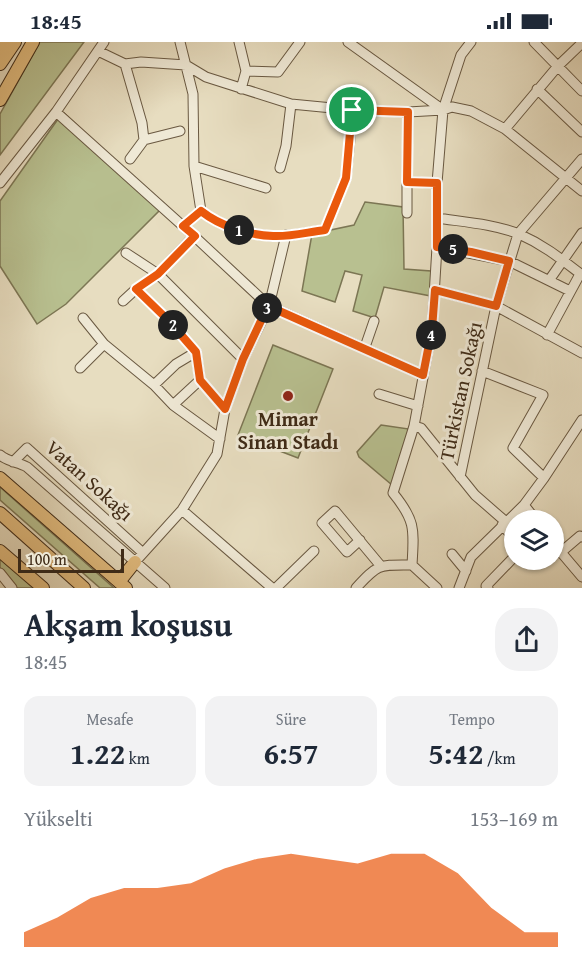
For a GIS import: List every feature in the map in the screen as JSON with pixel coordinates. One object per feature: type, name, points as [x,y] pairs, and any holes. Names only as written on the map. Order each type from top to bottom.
[{"type":"main road","points":[[0,49],[5,42]]},
{"type":"main road","points":[[0,64],[15,42]]},
{"type":"main road","points":[[0,100],[33,42]]},
{"type":"main road","points":[[0,478],[123,585],[139,557]]},
{"type":"main road","points":[[0,513],[84,588]]},
{"type":"main road","points":[[0,551],[40,587]]},
{"type":"street","points":[[0,183],[56,112],[104,42]]},
{"type":"street","points":[[180,42],[193,94],[194,166],[201,211]]},
{"type":"street","points":[[239,42],[246,71],[241,89]]},
{"type":"street","points":[[246,71],[278,72],[300,42]]},
{"type":"street","points":[[348,42],[360,45],[443,110]]},
{"type":"street","points":[[412,565],[414,528],[407,510],[393,493],[414,426],[432,329],[437,247],[437,183],[443,110],[461,55],[471,42]]},
{"type":"street","points":[[534,42],[582,91]]},
{"type":"street","points":[[505,129],[537,89],[582,43]]},
{"type":"street","points":[[98,51],[125,64],[141,62],[186,65],[206,77],[291,104],[352,110],[408,112],[443,110],[452,107],[471,111],[505,129],[582,191]]},
{"type":"street","points":[[125,64],[142,123],[144,140]]},
{"type":"street","points":[[537,89],[582,132]]},
{"type":"street","points":[[280,168],[286,146],[291,104]]},
{"type":"street","points":[[201,211],[226,226],[248,233],[272,236],[325,230],[346,178],[352,110]]},
{"type":"street","points":[[56,112],[195,236],[268,306],[365,347],[423,375]]},
{"type":"street","points":[[407,213],[408,112]]},
{"type":"street","points":[[130,159],[144,140],[180,131]]},
{"type":"street","name":"Türkistan Sokağı","points":[[460,477],[496,306],[518,234],[582,159]]},
{"type":"street","points":[[194,166],[266,188]]},
{"type":"street","points":[[407,182],[437,183]]},
{"type":"street","points":[[183,226],[201,211]]},
{"type":"street","points":[[437,218],[518,234],[563,258],[581,275],[570,291],[548,335]]},
{"type":"street","points":[[550,279],[582,233]]},
{"type":"street","points":[[139,557],[182,510],[217,454],[225,409],[243,359],[268,306],[286,235]]},
{"type":"street","points":[[123,301],[158,274],[195,236]]},
{"type":"street","points":[[437,247],[509,261],[550,279],[570,291]]},
{"type":"street","points":[[126,253],[158,274],[243,359]]},
{"type":"street","points":[[136,289],[169,321],[196,352],[200,380],[225,409]]},
{"type":"street","points":[[435,290],[496,306],[582,353]]},
{"type":"street","points":[[83,318],[104,344],[154,385],[173,405],[220,440]]},
{"type":"street","points":[[365,347],[374,321]]},
{"type":"street","points":[[80,368],[104,344]]},
{"type":"street","points":[[154,385],[176,364],[196,352]]},
{"type":"street","points":[[482,371],[543,396],[513,448],[544,478]]},
{"type":"street","points":[[173,405],[200,380]]},
{"type":"street","points":[[379,394],[418,406]]},
{"type":"street","points":[[519,510],[544,478],[582,420]]},
{"type":"street","points":[[414,426],[420,428],[475,495],[504,524],[471,557],[459,588]]},
{"type":"street","name":"Vatan Sokağı","points":[[14,462],[27,448],[139,557]]},
{"type":"street","points":[[0,455],[6,460],[27,467],[139,557],[165,588]]},
{"type":"street","points":[[524,505],[528,510]]},
{"type":"street","points":[[182,510],[274,588],[314,551]]},
{"type":"street","points":[[564,550],[580,536],[582,537]]},
{"type":"street","points":[[360,540],[380,565]]},
{"type":"street","points":[[452,554],[465,571]]},
{"type":"street","points":[[564,558],[582,578]]},
{"type":"street","points":[[356,588],[372,570],[380,565],[412,565],[433,587]]},
{"type":"street","points":[[488,588],[486,586],[504,567]]},
{"type":"street","points":[[0,573],[12,588]]},
{"type":"green space","points":[[40,42],[84,42],[0,155],[0,114]]},
{"type":"green space","points":[[63,112],[164,206],[66,304],[37,324],[0,266],[0,201]]},
{"type":"green space","points":[[365,202],[403,207],[404,269],[431,271],[431,296],[384,287],[375,318],[353,311],[362,275],[345,271],[335,302],[302,291],[312,234],[354,225]]},
{"type":"green space","name":"Mimar Sinan Stadı","points":[[273,345],[333,369],[298,458],[238,435]]},
{"type":"green space","points":[[381,425],[409,429],[392,485],[359,457],[357,452]]},
{"type":"green space","points":[[0,487],[114,588],[100,588],[0,500]]},
{"type":"green space","points":[[0,556],[35,585],[33,588],[16,588],[0,568]]},
{"type":"place","name":"Mimar Sinan Stadı","points":[[288,396]]},
{"type":"route","points":[[352,110],[408,112],[407,182],[437,183],[437,247],[509,261],[496,306],[435,290],[432,329],[423,375],[365,347],[268,306],[243,359],[225,409],[200,380],[196,352],[169,321],[136,289],[158,274],[195,236],[183,226],[201,211],[226,226],[248,233],[272,236],[325,230],[346,178],[351,143],[352,110]]}]
